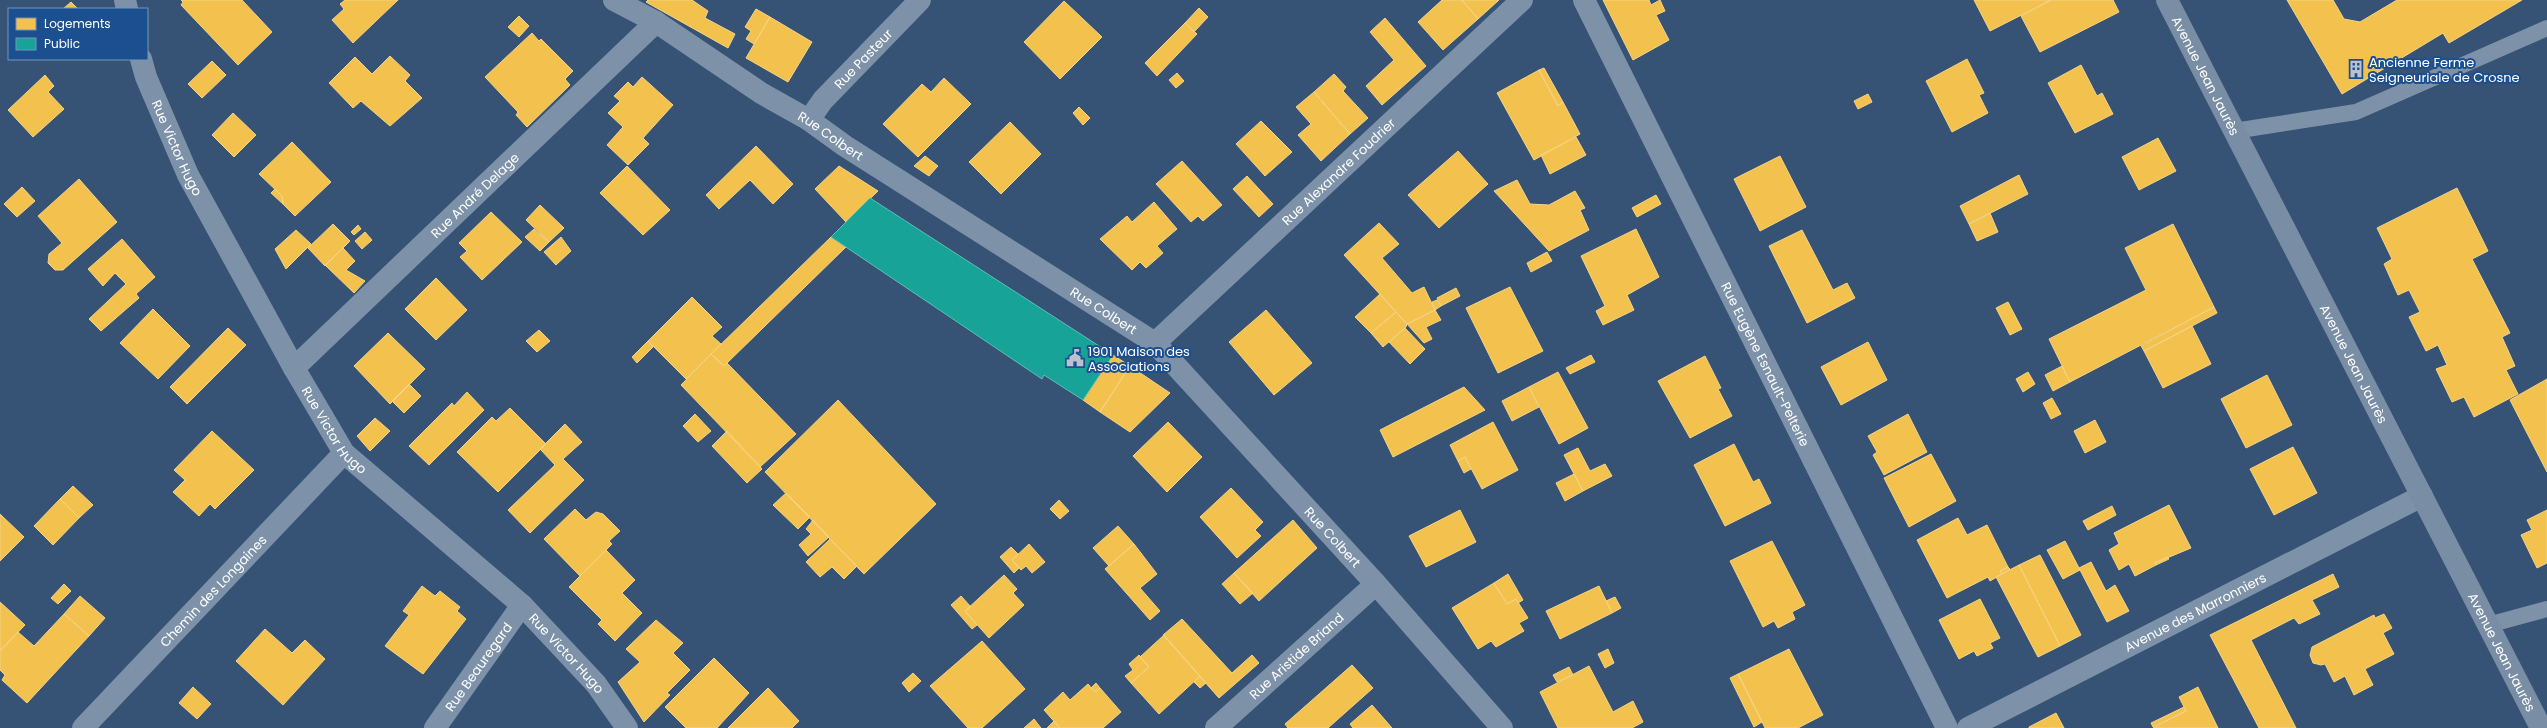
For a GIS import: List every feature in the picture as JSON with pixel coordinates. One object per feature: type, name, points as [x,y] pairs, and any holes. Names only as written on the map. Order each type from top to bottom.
[{"type":"street","name":"Rue Colbert","points":[[614,0],[656,22],[761,93],[809,120],[845,146],[1155,343],[1376,584],[1502,728]]},
{"type":"street","name":"Rue Pasteur","points":[[809,120],[823,100],[920,0]]},
{"type":"street","name":"Rue Alexandre Foudrier","points":[[1155,343],[1522,0]]},
{"type":"street","name":"Rue Eugène Esnault-Pelterie","points":[[1584,0],[1947,728]]},
{"type":"street","name":"Avenue Jean Jaurès","points":[[2168,0],[2540,728]]},
{"type":"street","name":"Rue André Delage","points":[[294,368],[656,22]]},
{"type":"street","name":"Rue Victor Hugo","points":[[141,60],[146,77],[188,175],[294,368],[344,453],[522,606],[596,684],[627,728]]},
{"type":"street","name":"Chemin des Longaines","points":[[83,728],[344,453]]},
{"type":"street","name":"Avenue des Marronniers","points":[[1968,728],[2422,496]]},
{"type":"street","name":"Rue Aristide Briand","points":[[1216,728],[1376,584]]},
{"type":"street","name":"Rue Beauregard","points":[[436,728],[522,606]]},
{"type":"lane","points":[[2234,131],[2356,112],[2547,28]]},
{"type":"lane","points":[[2488,625],[2547,609]]},
{"type":"building: Logements","points":[[181,0],[242,0],[272,32],[238,65],[181,5],[183,2]]},
{"type":"building: Logements","points":[[345,0],[398,0],[353,43],[332,20],[344,9],[340,4]]},
{"type":"building: Logements","points":[[648,0],[692,0],[708,11],[705,18],[735,34],[728,48],[646,2]]},
{"type":"building: Logements","points":[[1442,0],[1462,0],[1478,19],[1443,50],[1418,22]]},
{"type":"building: Logements","points":[[1462,0],[1499,0],[1478,19]]},
{"type":"building: Logements","points":[[1603,0],[1649,0],[1651,5],[1660,0],[1665,11],[1656,15],[1669,40],[1633,60]]},
{"type":"building: Logements","points":[[1974,0],[2051,0],[1990,31]]},
{"type":"building: Logements","points":[[2051,0],[2113,0],[2119,12],[2040,52],[2021,16]]},
{"type":"building: Logements","name":"Ancienne Ferme Seigneuriale de Crosne","points":[[2287,0],[2333,0],[2344,19],[2360,22],[2397,0],[2522,0],[2449,43],[2443,33],[2342,94]]},
{"type":"building: Logements","points":[[1064,1],[1102,37],[1060,79],[1024,42]]},
{"type":"building: Logements","points":[[71,2],[77,8],[64,8]]},
{"type":"building: Logements","points":[[1199,8],[1208,17],[1194,32],[1185,23]]},
{"type":"building: Logements","points":[[756,9],[770,17],[754,44],[746,39],[751,31],[745,27]]},
{"type":"building: Logements","points":[[519,16],[529,26],[519,37],[508,27]]},
{"type":"building: Logements","points":[[770,17],[812,42],[788,82],[746,58]]},
{"type":"building: Logements","points":[[1385,18],[1426,66],[1382,105],[1366,86],[1394,60],[1370,32]]},
{"type":"building: Logements","points":[[1185,23],[1197,34],[1157,76],[1145,63]]},
{"type":"building: Logements","points":[[532,33],[539,41],[541,39],[573,71],[565,79],[570,85],[527,127],[516,115],[518,112],[485,77]]},
{"type":"building: Logements","points":[[390,56],[410,75],[405,81],[422,98],[390,126],[361,101],[353,108],[329,83],[355,57],[372,74]]},
{"type":"building: Logements","points":[[1967,59],[1984,93],[1979,95],[1988,113],[1952,132],[1926,81]]},
{"type":"building: Logements","points":[[212,61],[226,75],[202,98],[188,84]]},
{"type":"building: Logements","points":[[2081,65],[2097,96],[2102,93],[2113,114],[2075,133],[2048,83]]},
{"type":"building: Logements","points":[[1544,68],[1563,102],[1558,106],[1539,70]]},
{"type":"building: Logements","points":[[1539,70],[1558,106],[1563,102],[1580,134],[1534,160],[1497,93]]},
{"type":"building: Logements","points":[[1177,73],[1184,81],[1176,88],[1169,80]]},
{"type":"building: Logements","points":[[1334,74],[1346,87],[1343,91],[1368,118],[1350,134],[1314,92]]},
{"type":"building: Logements","points":[[45,75],[54,86],[48,92],[64,109],[33,137],[8,110]]},
{"type":"building: Logements","points":[[642,77],[673,105],[643,138],[649,144],[628,165],[607,145],[623,127],[608,113],[620,101],[614,96],[628,82],[633,87]]},
{"type":"building: Logements","points":[[944,78],[971,104],[918,157],[883,124],[922,84],[931,92]]},
{"type":"building: Logements","points":[[1314,92],[1350,134],[1321,161],[1298,135],[1311,124],[1296,107]]},
{"type":"building: Logements","points":[[1868,94],[1872,102],[1858,109],[1854,101]]},
{"type":"building: Logements","points":[[1079,107],[1090,118],[1083,125],[1073,113]]},
{"type":"building: Logements","points":[[233,113],[256,135],[234,157],[212,135]]},
{"type":"building: Logements","points":[[1261,121],[1292,152],[1265,176],[1236,144]]},
{"type":"building: Logements","points":[[1010,122],[1041,154],[1001,194],[969,162]]},
{"type":"building: Logements","points":[[1576,137],[1586,155],[1550,174],[1541,155]]},
{"type":"building: Logements","points":[[2158,138],[2176,171],[2139,190],[2122,157]]},
{"type":"building: Logements","points":[[292,142],[331,182],[295,216],[283,204],[282,196],[259,174]]},
{"type":"building: Logements","points":[[756,146],[793,184],[773,204],[750,180],[719,209],[706,195]]},
{"type":"building: Logements","points":[[1458,151],[1488,184],[1439,228],[1408,195]]},
{"type":"building: Logements","points":[[925,156],[938,166],[929,176],[914,166]]},
{"type":"building: Logements","points":[[1780,156],[1806,207],[1760,231],[1734,179]]},
{"type":"building: Logements","points":[[1182,161],[1222,205],[1203,221],[1198,216],[1191,222],[1156,184]]},
{"type":"building: Logements","points":[[627,166],[670,210],[643,235],[600,193]]},
{"type":"building: Logements","points":[[839,166],[878,191],[846,222],[815,189]]},
{"type":"building: Logements","points":[[2019,175],[2028,194],[1969,224],[1960,206]]},
{"type":"building: Logements","points":[[1247,176],[1273,204],[1259,217],[1233,189]]},
{"type":"building: Logements","points":[[79,179],[117,222],[63,270],[55,270],[48,263],[49,254],[62,243],[38,216]]},
{"type":"building: Logements","points":[[1517,180],[1530,204],[1549,205],[1575,191],[1585,208],[1580,210],[1589,230],[1549,251],[1494,191]]},
{"type":"building: Logements","points":[[22,187],[35,201],[17,217],[4,204]]},
{"type":"building: Logements","points":[[2457,188],[2488,251],[2472,259],[2510,333],[2502,337],[2515,366],[2506,370],[2518,394],[2474,417],[2464,397],[2452,402],[2436,369],[2447,365],[2438,345],[2426,351],[2409,317],[2420,312],[2409,290],[2398,295],[2384,264],[2392,259],[2377,228]]},
{"type":"building: Logements","points":[[275,189],[282,196],[283,204],[271,193]]},
{"type":"building: Logements","points":[[1656,195],[1661,204],[1637,217],[1632,208]]},
{"type":"building: Logements","points":[[1154,202],[1177,229],[1157,246],[1163,253],[1146,268],[1140,262],[1132,270],[1100,239],[1127,216],[1132,222]]},
{"type":"building: Logements","points":[[540,205],[564,228],[549,242],[526,220]]},
{"type":"building: Logements","points":[[491,212],[522,242],[482,280],[460,257],[467,251],[459,243]]},
{"type":"building: Logements","points":[[1990,213],[1998,232],[1977,241],[1969,224]]},
{"type":"building: Logements","points":[[1379,223],[1399,244],[1382,258],[1412,293],[1424,287],[1435,310],[1407,324],[1344,255]]},
{"type":"building: Logements","points":[[333,224],[350,241],[325,266],[308,248]]},
{"type":"building: Logements","points":[[2173,224],[2214,307],[2070,382],[2049,339],[2146,290],[2125,248]]},
{"type":"building: Logements","points":[[358,225],[361,229],[354,235],[351,232]]},
{"type":"building: Logements","points":[[534,229],[549,242],[540,251],[525,237]]},
{"type":"building: Logements","points":[[1636,229],[1659,277],[1627,295],[1634,310],[1603,325],[1596,311],[1605,306],[1581,256]]},
{"type":"building: Logements","points":[[296,230],[311,244],[286,269],[275,249]]},
{"type":"building: Logements","points":[[1802,230],[1833,290],[1847,283],[1855,298],[1807,323],[1769,246]]},
{"type":"building: Logements","points":[[365,232],[372,240],[362,249],[355,241]]},
{"type":"building: Logements","points":[[561,237],[571,251],[556,265],[544,252]]},
{"type":"building: Logements","points":[[831,237],[846,247],[724,366],[711,354]]},
{"type":"building: Logements","points":[[122,239],[155,277],[136,294],[139,298],[101,331],[89,319],[126,284],[115,273],[103,286],[88,269]]},
{"type":"building: Logements","points":[[343,248],[355,261],[346,270],[365,281],[354,293],[325,265]]},
{"type":"building: Logements","points":[[1547,252],[1552,261],[1531,272],[1527,263]]},
{"type":"building: Logements","points":[[436,278],[467,310],[436,340],[405,309]]},
{"type":"building: Logements","points":[[1510,287],[1543,351],[1498,373],[1466,308]]},
{"type":"building: Logements","points":[[1456,288],[1460,296],[1441,306],[1437,298]]},
{"type":"building: Logements","points":[[1380,294],[1396,312],[1371,333],[1355,317]]},
{"type":"building: Logements","points":[[692,297],[722,327],[712,336],[721,344],[686,379],[648,341]]},
{"type":"building: Logements","points":[[1437,300],[1441,306],[1435,310],[1432,302]]},
{"type":"building: Logements","points":[[2008,302],[2022,329],[2010,335],[1996,308]]},
{"type":"building: Logements","points":[[2214,307],[2217,313],[2144,351],[2141,346]]},
{"type":"building: Logements","points":[[153,309],[190,346],[158,379],[120,343]]},
{"type":"building: Logements","points":[[1266,310],[1312,363],[1274,395],[1229,342]]},
{"type":"building: Logements","points":[[1435,310],[1441,320],[1426,327],[1432,339],[1424,343],[1407,324]]},
{"type":"building: Logements","points":[[1396,312],[1407,324],[1406,327],[1383,347],[1371,333]]},
{"type":"building: Logements","points":[[2192,326],[2211,364],[2163,388],[2144,351]]},
{"type":"building: Logements","points":[[228,328],[246,345],[187,404],[170,387]]},
{"type":"building: Logements","points":[[1405,328],[1425,349],[1410,364],[1389,342]]},
{"type":"building: Logements","points":[[539,330],[550,341],[537,352],[526,341]]},
{"type":"building: Logements","points":[[388,333],[425,369],[390,404],[354,366]]},
{"type":"building: Logements","points":[[648,341],[653,347],[637,363],[632,357]]},
{"type":"building: Logements","points":[[1868,342],[1887,380],[1841,405],[1821,367]]},
{"type":"building: Logements","points":[[711,354],[724,366],[727,363],[796,434],[760,467],[681,385]]},
{"type":"building: Logements","points":[[1113,355],[1130,366],[1100,412],[1083,400]]},
{"type":"building: Logements","points":[[1591,355],[1595,362],[1570,374],[1566,368]]},
{"type":"building: Logements","points":[[1705,356],[1721,388],[1718,389],[1732,416],[1690,438],[1658,381]]},
{"type":"building: Logements","points":[[1130,366],[1170,393],[1130,432],[1100,412]]},
{"type":"building: Logements","points":[[2062,366],[2070,382],[2053,391],[2045,375]]},
{"type":"building: Logements","points":[[1558,372],[1588,428],[1559,444],[1529,387]]},
{"type":"building: Logements","points":[[2028,372],[2035,384],[2023,392],[2016,379]]},
{"type":"building: Logements","points":[[2267,375],[2292,425],[2246,448],[2221,399]]},
{"type":"building: Logements","points":[[2547,379],[2547,472],[2510,400]]},
{"type":"building: Logements","points":[[409,384],[421,396],[404,413],[392,401]]},
{"type":"building: Logements","points":[[1464,387],[1485,410],[1393,457],[1380,430]]},
{"type":"building: Logements","points":[[1529,387],[1539,407],[1512,421],[1502,401]]},
{"type":"building: Logements","points":[[467,392],[484,410],[429,465],[409,446],[452,403],[454,406]]},
{"type":"building: Logements","points":[[2052,398],[2061,414],[2051,419],[2043,403]]},
{"type":"building: Logements","points":[[838,400],[936,504],[864,574],[765,472]]},
{"type":"building: Logements","points":[[510,408],[546,444],[498,492],[457,452],[492,417],[496,421]]},
{"type":"building: Logements","points":[[695,414],[711,431],[698,442],[683,426]]},
{"type":"building: Logements","points":[[1908,414],[1927,452],[1884,475],[1873,455],[1877,452],[1868,436]]},
{"type":"building: Logements","points":[[375,418],[390,431],[370,451],[357,436]]},
{"type":"building: Logements","points":[[2095,420],[2106,442],[2085,453],[2074,431]]},
{"type":"building: Logements","points":[[1168,422],[1202,457],[1167,492],[1133,456]]},
{"type":"building: Logements","points":[[1493,422],[1518,470],[1482,489],[1465,457],[1458,461],[1450,445]]},
{"type":"building: Logements","points":[[565,424],[582,442],[563,459],[584,480],[530,533],[508,510],[555,465],[540,449]]},
{"type":"building: Logements","points":[[212,431],[254,470],[215,509],[210,504],[199,516],[173,492],[185,480],[174,470]]},
{"type":"building: Logements","points":[[727,431],[762,469],[747,483],[712,446]]},
{"type":"building: Logements","points":[[1734,444],[1753,482],[1759,479],[1771,503],[1725,526],[1694,465]]},
{"type":"building: Logements","points":[[2293,447],[2317,493],[2274,515],[2250,469]]},
{"type":"building: Logements","points":[[1578,448],[1590,471],[1605,464],[1612,476],[1583,491],[1564,455]]},
{"type":"building: Logements","points":[[1931,454],[1956,501],[1909,527],[1884,478]]},
{"type":"building: Logements","points":[[1465,457],[1471,469],[1464,473],[1458,461]]},
{"type":"building: Logements","points":[[1574,474],[1583,491],[1565,501],[1556,483]]},
{"type":"building: Logements","points":[[73,486],[93,505],[79,518],[60,499]]},
{"type":"building: Logements","points":[[1231,488],[1263,522],[1255,530],[1261,536],[1237,558],[1200,517]]},
{"type":"building: Logements","points":[[786,493],[810,517],[798,529],[773,505]]},
{"type":"building: Logements","points":[[60,499],[79,518],[53,545],[34,526]]},
{"type":"building: Logements","points":[[1059,500],[1069,511],[1060,519],[1050,509]]},
{"type":"building: Logements","points":[[2169,505],[2191,548],[2155,563],[2156,565],[2135,576],[2129,564],[2119,570],[2109,550],[2119,544],[2114,533]]},
{"type":"building: Logements","points":[[2112,506],[2116,515],[2088,530],[2083,521]]},
{"type":"building: Logements","points":[[575,509],[586,520],[596,512],[603,514],[620,531],[609,541],[612,544],[580,576],[544,539]]},
{"type":"building: Logements","points":[[1460,510],[1476,542],[1426,567],[1409,536]]},
{"type":"building: Logements","points":[[2547,510],[2547,563],[2537,568],[2521,535],[2532,530],[2527,520]]},
{"type":"building: Logements","points":[[0,514],[24,537],[0,561]]},
{"type":"building: Logements","points":[[1958,518],[1967,535],[1987,525],[2008,567],[2000,571],[2002,574],[1990,581],[1988,577],[1947,598],[1917,540]]},
{"type":"building: Logements","points":[[813,520],[829,537],[808,556],[799,545],[811,534],[806,529]]},
{"type":"building: Logements","points":[[1293,520],[1317,548],[1259,601],[1234,573]]},
{"type":"building: Logements","points":[[1118,526],[1134,544],[1109,566],[1093,548]]},
{"type":"building: Logements","points":[[830,539],[857,566],[844,579],[832,567],[820,577],[806,562]]},
{"type":"building: Logements","points":[[1772,541],[1805,605],[1792,612],[1795,619],[1778,628],[1774,621],[1763,627],[1730,561]]},
{"type":"building: Logements","points":[[2065,541],[2080,570],[2063,579],[2047,550]]},
{"type":"building: Logements","points":[[1029,544],[1045,562],[1032,573],[1026,566],[1021,570],[1012,560]]},
{"type":"building: Logements","points":[[1134,544],[1157,574],[1140,588],[1160,611],[1150,620],[1105,569]]},
{"type":"building: Logements","points":[[1011,547],[1018,554],[1012,560],[1019,568],[1014,573],[1000,557]]},
{"type":"building: Logements","points":[[606,550],[635,580],[622,593],[642,613],[615,641],[598,624],[602,620],[569,587]]},
{"type":"building: Logements","points":[[2040,555],[2081,635],[2060,646],[2019,565]]},
{"type":"building: Logements","points":[[2167,557],[2169,559],[2156,565],[2155,563]]},
{"type":"building: Logements","points":[[2091,562],[2106,591],[2115,585],[2129,611],[2107,622],[2079,568]]},
{"type":"building: Logements","points":[[2019,565],[2060,646],[2038,657],[1996,577]]},
{"type":"building: Logements","points":[[2008,567],[2010,569],[2002,574],[2000,571]]},
{"type":"building: Logements","points":[[1234,573],[1253,593],[1240,604],[1222,584]]},
{"type":"building: Logements","points":[[1508,574],[1523,600],[1518,603],[1516,599],[1507,604],[1494,583]]},
{"type":"building: Logements","points":[[2333,574],[2339,587],[2312,600],[2320,614],[2299,624],[2294,618],[2251,640],[2296,728],[2259,728],[2210,635]]},
{"type":"building: Logements","points":[[1004,575],[1017,589],[1013,593],[1024,605],[989,638],[965,611]]},
{"type":"building: Logements","points":[[1494,583],[1507,604],[1516,599],[1528,618],[1519,623],[1524,631],[1496,647],[1491,641],[1478,649],[1452,608]]},
{"type":"building: Logements","points":[[64,584],[71,591],[58,604],[51,598]]},
{"type":"building: Logements","points":[[422,586],[435,596],[440,591],[460,607],[457,611],[466,619],[423,674],[385,646],[409,615],[403,611]]},
{"type":"building: Logements","points":[[1599,586],[1612,613],[1560,639],[1546,611]]},
{"type":"building: Logements","points":[[80,596],[105,618],[89,636],[64,614]]},
{"type":"building: Logements","points":[[961,596],[971,607],[965,611],[977,625],[972,629],[951,605]]},
{"type":"building: Logements","points":[[1615,597],[1621,608],[1612,613],[1606,601]]},
{"type":"building: Logements","points":[[1980,599],[2000,638],[1990,643],[1993,648],[1977,656],[1974,651],[1959,659],[1939,620]]},
{"type":"building: Logements","points":[[0,602],[25,625],[0,651]]},
{"type":"building: Logements","points":[[64,614],[89,636],[27,703],[2,680],[5,675],[0,670],[0,651],[18,632],[34,646]]},
{"type":"building: Logements","points":[[2384,614],[2392,628],[2383,633],[2394,654],[2365,669],[2373,685],[2354,695],[2345,676],[2334,682],[2325,664],[2321,665],[2313,663],[2310,655],[2312,647],[2374,615],[2375,618]]},
{"type":"building: Logements","points":[[1182,619],[1232,673],[1252,655],[1259,663],[1219,698],[1163,635]]},
{"type":"building: Logements","points":[[656,620],[683,643],[673,653],[690,670],[667,693],[670,695],[644,722],[618,682],[640,662],[626,649]]},
{"type":"building: Logements","points":[[265,629],[292,653],[305,640],[325,659],[283,705],[236,661]]},
{"type":"building: Logements","points":[[1164,635],[1200,676],[1159,714],[1131,683],[1149,667],[1140,657]]},
{"type":"building: Logements","points":[[982,641],[1025,689],[982,728],[968,728],[930,686]]},
{"type":"building: Logements","points":[[1608,649],[1614,663],[1605,668],[1598,654]]},
{"type":"building: Logements","points":[[1789,649],[1823,715],[1798,728],[1765,728],[1738,674]]},
{"type":"building: Logements","points":[[1139,655],[1149,667],[1131,683],[1125,676],[1133,670],[1129,664]]},
{"type":"building: Logements","points":[[714,658],[749,693],[717,728],[686,728],[665,707]]},
{"type":"building: Logements","points":[[1352,665],[1373,688],[1328,728],[1288,728],[1285,724]]},
{"type":"building: Logements","points":[[1589,666],[1613,712],[1633,701],[1643,722],[1632,728],[1558,728],[1540,692]]},
{"type":"building: Logements","points":[[1569,667],[1573,675],[1557,682],[1553,675]]},
{"type":"building: Logements","points":[[913,673],[921,681],[909,692],[902,683]]},
{"type":"building: Logements","points":[[1738,674],[1762,722],[1754,727],[1730,678]]},
{"type":"building: Logements","points":[[1200,676],[1206,683],[1200,688],[1194,682]]},
{"type":"building: Logements","points":[[1096,683],[1100,688],[1095,692],[1091,688]]},
{"type":"building: Logements","points":[[1088,684],[1095,692],[1100,688],[1121,712],[1103,728],[1060,728],[1044,710],[1063,692],[1070,700]]},
{"type":"building: Logements","points":[[193,687],[211,704],[197,719],[179,703]]},
{"type":"building: Logements","points":[[2198,687],[2218,728],[2153,728],[2186,711],[2179,697]]},
{"type":"building: Logements","points":[[768,688],[799,721],[792,728],[728,728]]},
{"type":"building: Logements","points":[[1372,705],[1392,728],[1353,728],[1350,724]]},
{"type":"building: Logements","points":[[2184,707],[2186,711],[2153,727],[2151,723]]},
{"type":"building: Logements","points":[[2056,713],[2064,728],[2029,728],[2029,727]]},
{"type":"building: Logements","points":[[1034,719],[1041,728],[1024,728]]},
{"type":"building: Logements","points":[[1054,721],[1060,728],[1047,728]]},
{"type":"building: Public","points":[[870,198],[1113,355],[1083,400],[1044,375],[1042,379],[831,237]]},
{"type":"place","name":"Ancienne Ferme Seigneuriale de Crosne","points":[[2356,69]]},
{"type":"place","name":"1901 Maison des Associations","points":[[1075,358]]}]
